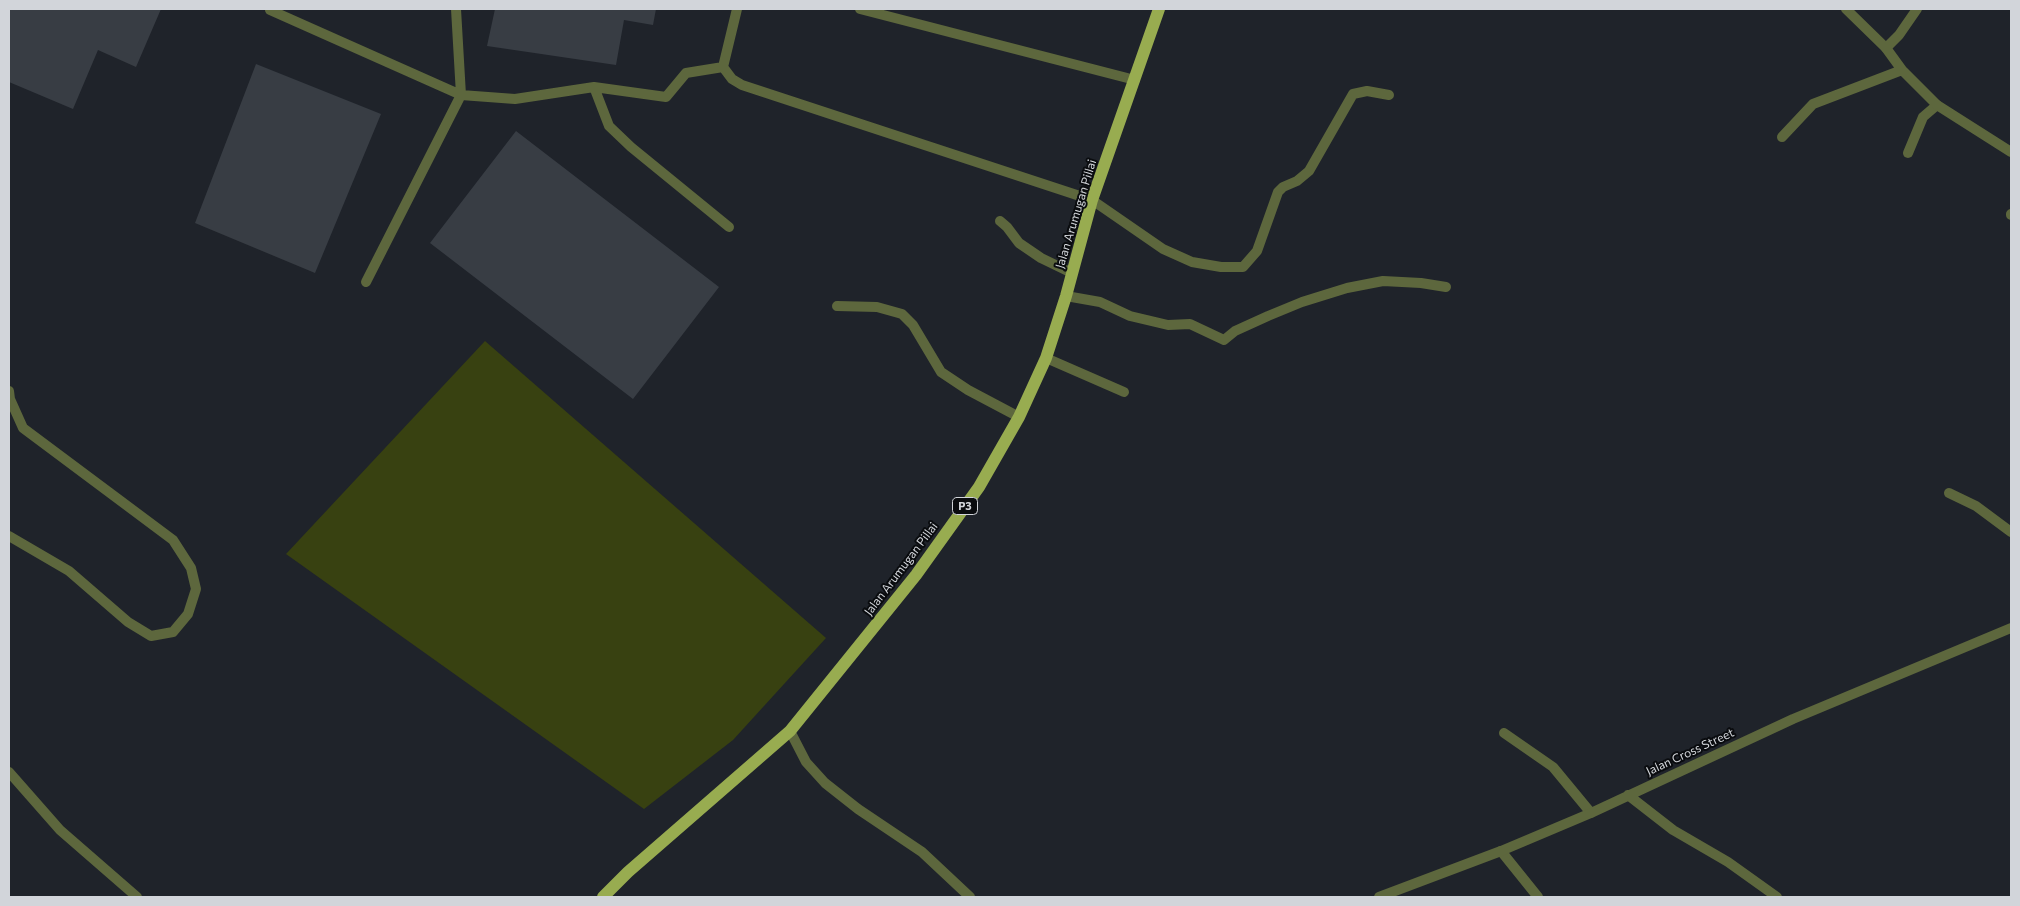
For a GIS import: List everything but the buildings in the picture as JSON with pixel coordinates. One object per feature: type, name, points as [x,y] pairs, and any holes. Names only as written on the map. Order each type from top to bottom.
[{"type":"main road","name":"Jalan Arumugan Pillai","points":[[603,897],[628,872],[790,731],[916,575],[979,487],[1019,418],[1046,358],[1066,296],[1092,200],[1159,9]]},
{"type":"street","points":[[366,282],[461,95],[456,9]]},
{"type":"street","points":[[737,9],[723,66],[732,79],[742,85],[1092,200],[1163,249],[1192,262],[1221,267],[1243,267],[1257,251],[1278,192],[1283,187],[1297,182],[1309,171],[1353,94],[1367,91],[1389,95]]},
{"type":"street","points":[[860,9],[1135,80]]},
{"type":"street","points":[[1846,9],[1886,48],[1902,70],[1937,105],[2011,152]]},
{"type":"street","points":[[1886,48],[1899,35],[1917,9]]},
{"type":"street","points":[[270,10],[461,95],[515,99],[594,87],[666,97],[686,73],[723,66]]},
{"type":"street","points":[[1782,137],[1814,104],[1902,70]]},
{"type":"street","points":[[594,87],[609,126],[631,147],[729,227]]},
{"type":"street","points":[[1908,153],[1923,117],[1937,105]]},
{"type":"street","points":[[1000,221],[1007,227],[1019,244],[1041,258],[1072,273]]},
{"type":"street","points":[[1066,296],[1100,302],[1130,316],[1168,325],[1190,324],[1224,340],[1235,331],[1285,309],[1347,288],[1382,281],[1421,283],[1446,287]]},
{"type":"street","points":[[837,306],[877,307],[902,314],[913,325],[941,372],[968,390],[1019,418]]},
{"type":"street","points":[[1046,358],[1124,392]]},
{"type":"street","points":[[9,391],[10,399],[23,428],[174,540],[191,568],[196,590],[188,614],[173,632],[151,636],[128,622],[69,571],[9,536]]},
{"type":"street","points":[[1949,493],[1976,506],[2011,532]]},
{"type":"street","name":"Jalan Cross Street","points":[[1379,897],[1501,851],[1591,813],[1793,719],[2011,628]]},
{"type":"street","points":[[790,731],[806,762],[825,782],[858,809],[922,852],[970,897]]},
{"type":"street","points":[[1504,733],[1552,767],[1591,813]]},
{"type":"street","points":[[9,772],[60,830],[137,897]]},
{"type":"street","points":[[1628,795],[1673,830],[1728,862],[1777,897]]},
{"type":"street","points":[[1501,851],[1538,897]]},
{"type":"green space","points":[[485,341],[826,638],[733,740],[644,809],[286,554]]}]
